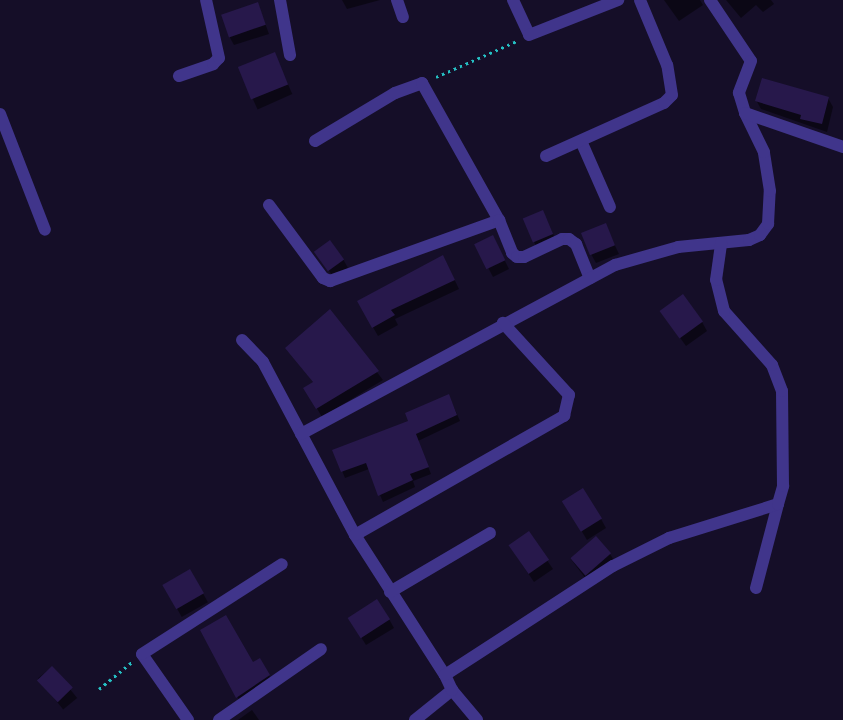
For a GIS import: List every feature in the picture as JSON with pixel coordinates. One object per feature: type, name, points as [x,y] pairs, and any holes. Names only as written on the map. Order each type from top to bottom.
[{"type":"street","points":[[179,76],[213,64],[219,58],[206,0]]},
{"type":"street","points":[[280,0],[290,55]]},
{"type":"street","points":[[397,0],[403,17]]},
{"type":"street","points":[[513,0],[529,35],[618,0]]},
{"type":"street","points":[[546,156],[664,103],[672,95],[667,65],[640,0]]},
{"type":"street","points":[[301,434],[503,323],[616,265],[678,247],[749,240],[760,235],[768,224],[770,190],[764,152],[745,112],[739,93],[751,61],[710,0]]},
{"type":"street","points":[[316,140],[395,93],[422,83],[499,220],[512,253],[517,257],[524,257],[562,239],[569,239],[576,244],[590,278]]},
{"type":"street","points":[[745,112],[843,147]]},
{"type":"street","points":[[0,114],[45,230]]},
{"type":"street","points":[[581,140],[610,207]]},
{"type":"street","points":[[269,205],[323,278],[330,281],[499,220]]},
{"type":"street","points":[[722,243],[716,280],[724,311],[772,364],[782,391],[783,486],[756,588]]},
{"type":"street","points":[[355,535],[564,416],[569,395],[503,323]]},
{"type":"street","points":[[242,340],[263,362],[355,535],[390,592],[445,675],[452,690],[477,720]]},
{"type":"street","points":[[445,675],[613,566],[669,538],[778,504]]},
{"type":"street","points":[[390,592],[490,533]]},
{"type":"street","points":[[188,720],[142,654],[282,564]]},
{"type":"street","points":[[219,720],[321,649]]},
{"type":"street","points":[[415,720],[452,690]]},
{"type":"path","points":[[422,83],[529,35]]},
{"type":"path","points":[[100,689],[142,654]]},
{"type":"building","points":[[258,2],[266,25],[229,37],[221,15]]},
{"type":"building","points":[[275,52],[288,84],[251,99],[238,67]]},
{"type":"building","points":[[762,78],[829,97],[822,124],[800,119],[801,115],[755,101]]},
{"type":"building","points":[[543,210],[553,234],[533,243],[523,219]]},
{"type":"building","points":[[606,223],[615,245],[590,255],[581,233]]},
{"type":"building","points":[[493,235],[505,260],[486,269],[474,244]]},
{"type":"building","points":[[330,240],[344,259],[328,271],[314,252]]},
{"type":"building","points":[[443,255],[455,280],[391,310],[395,315],[372,328],[357,301]]},
{"type":"building","points":[[683,294],[703,322],[680,339],[660,311]]},
{"type":"building","points":[[330,309],[379,371],[316,409],[303,388],[313,382],[285,348]]},
{"type":"building","points":[[449,394],[457,415],[416,434],[429,467],[410,474],[413,480],[378,496],[366,463],[341,472],[332,450],[408,421],[405,413]]},
{"type":"building","points":[[583,488],[602,519],[581,532],[562,501]]},
{"type":"building","points":[[529,531],[549,560],[529,574],[509,545]]},
{"type":"building","points":[[596,536],[611,553],[585,576],[570,558]]},
{"type":"building","points":[[190,569],[204,593],[176,609],[162,585]]},
{"type":"building","points":[[377,599],[390,619],[361,638],[348,618]]},
{"type":"building","points":[[226,615],[253,662],[260,658],[270,675],[236,698],[200,630]]},
{"type":"building","points":[[52,666],[73,688],[58,702],[37,681]]}]
